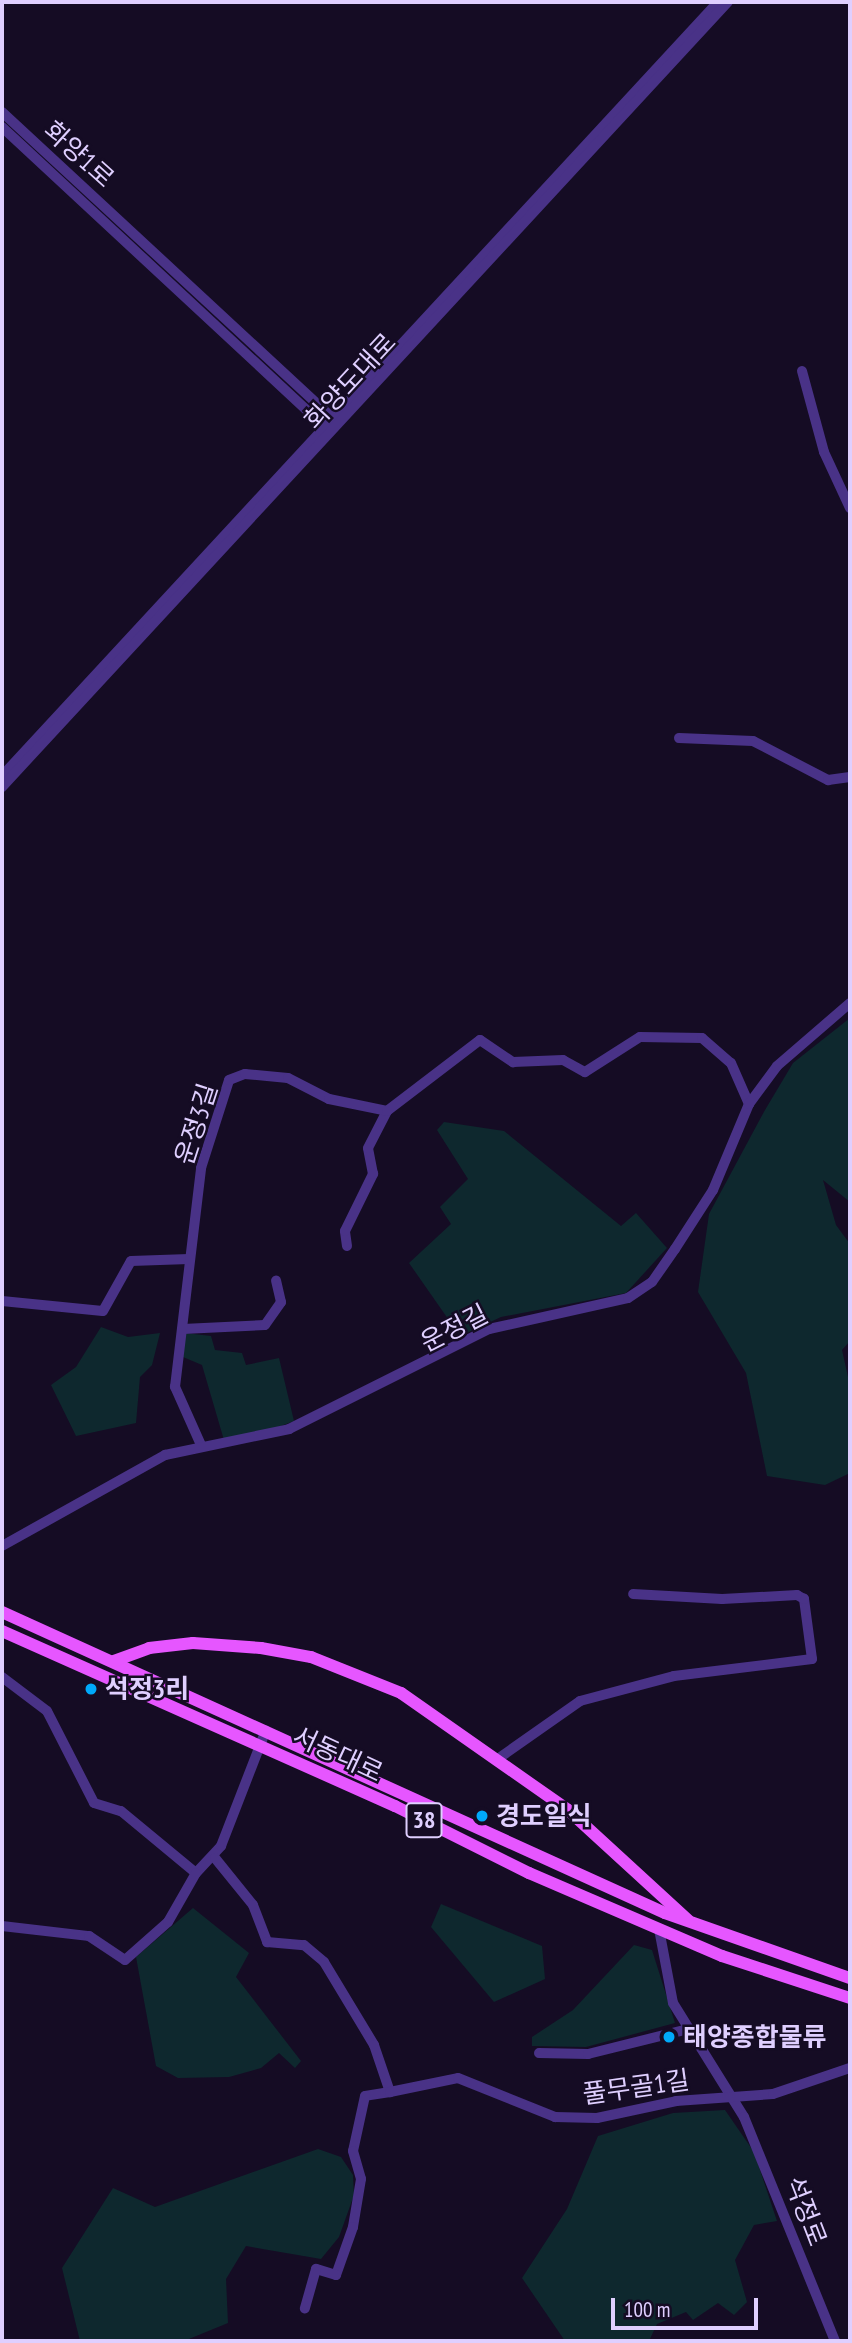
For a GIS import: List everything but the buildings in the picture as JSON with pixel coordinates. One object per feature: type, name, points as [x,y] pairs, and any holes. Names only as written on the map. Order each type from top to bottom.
[{"type":"main road","name":"서동대로","points":[[2,1612],[694,1925],[850,1978]]},
{"type":"main road","name":"서동대로","points":[[2,1631],[79,1670],[261,1744],[659,1929],[850,1998]]},
{"type":"main road","name":"서동대로","points":[[114,1661],[139,1650],[193,1643],[311,1657],[424,1705],[499,1758],[606,1841],[694,1925]]},
{"type":"street","name":"화양도대로","points":[[2,787],[718,2]]},
{"type":"street","name":"화양도대로","points":[[335,420],[728,2]]},
{"type":"street","name":"화양1로","points":[[2,112],[335,420]]},
{"type":"street","name":"화양1로","points":[[2,127],[327,430]]},
{"type":"street","points":[[802,371],[824,452],[850,508]]},
{"type":"street","name":"화양도대로","points":[[2,776],[327,430]]},
{"type":"street","points":[[679,738],[752,741],[828,780],[850,778]]},
{"type":"street","name":"운정길","points":[[2,1546],[165,1455],[289,1429],[489,1329],[628,1298],[652,1282],[713,1190],[749,1104],[797,1046],[850,1003]]},
{"type":"street","points":[[347,1246],[345,1230],[373,1174],[368,1148],[387,1111],[480,1040],[513,1062],[563,1060],[585,1072],[640,1037],[702,1038],[731,1063],[749,1104]]},
{"type":"street","name":"운정3길","points":[[201,1446],[175,1387],[201,1168],[229,1080],[245,1074],[288,1078],[329,1099],[387,1111]]},
{"type":"street","points":[[2,1301],[25,1307],[103,1311],[131,1261],[189,1259]]},
{"type":"street","points":[[183,1329],[265,1325],[281,1302],[276,1280]]},
{"type":"street","points":[[499,1758],[580,1701],[674,1676],[812,1659],[804,1600],[797,1595],[633,1594]]},
{"type":"street","points":[[2,1676],[47,1711],[94,1803],[121,1811],[195,1872]]},
{"type":"street","points":[[2,1926],[89,1936],[125,1960],[168,1922],[195,1872],[215,1858],[266,1730]]},
{"type":"street","points":[[215,1858],[253,1905],[267,1942],[304,1945],[324,1962],[374,2045],[390,2092]]},
{"type":"street","name":"풀무골1길","points":[[659,1929],[673,2003],[729,2099]]},
{"type":"street","name":"풀무골1길","points":[[539,2053],[588,2054],[688,2029]]},
{"type":"street","name":"풀무골1길","points":[[305,2308],[316,2269],[336,2275],[353,2227],[361,2179],[353,2151],[365,2096],[458,2078],[555,2117],[597,2118],[676,2101],[773,2094],[850,2068]]},
{"type":"street","name":"석정로","points":[[729,2099],[765,2165],[835,2341]]},
{"type":"green space","points":[[850,1018],[850,1202],[823,1180],[836,1225],[850,1244],[850,1341],[842,1350],[850,1386],[850,1473],[825,1485],[767,1476],[746,1373],[698,1292],[709,1214],[765,1110],[793,1063]]},
{"type":"green space","points":[[444,1122],[504,1131],[621,1226],[636,1213],[667,1248],[626,1293],[501,1317],[460,1336],[409,1263],[451,1224],[440,1207],[468,1179],[437,1130]]},
{"type":"green space","points":[[101,1327],[128,1337],[160,1333],[152,1365],[140,1377],[136,1423],[76,1436],[51,1385],[76,1367]]},
{"type":"green space","points":[[185,1333],[211,1336],[215,1350],[242,1353],[246,1365],[279,1358],[294,1421],[226,1447],[202,1365],[183,1357]]},
{"type":"green space","points":[[441,1904],[542,1946],[545,1979],[494,2002],[431,1927]]},
{"type":"green space","points":[[193,1908],[249,1953],[236,1977],[301,2061],[295,2068],[279,2053],[261,2068],[229,2077],[178,2078],[156,2066],[136,1957]]},
{"type":"green space","points":[[634,1945],[652,1950],[675,2023],[586,2047],[532,2046],[532,2037],[573,2010]]},
{"type":"green space","points":[[725,2110],[754,2152],[777,2221],[754,2225],[735,2260],[747,2302],[734,2315],[718,2303],[693,2320],[686,2312],[657,2324],[649,2341],[565,2341],[522,2278],[567,2209],[598,2136],[673,2113]]},
{"type":"green space","points":[[318,2149],[341,2157],[353,2175],[354,2195],[339,2237],[321,2259],[246,2246],[226,2279],[228,2323],[184,2341],[80,2341],[62,2268],[113,2188],[155,2207]]},
{"type":"place","name":"석정3리","points":[[91,1689]]},
{"type":"place","name":"경도일식","points":[[482,1816]]},
{"type":"place","name":"태양종합물류","points":[[669,2037]]}]
